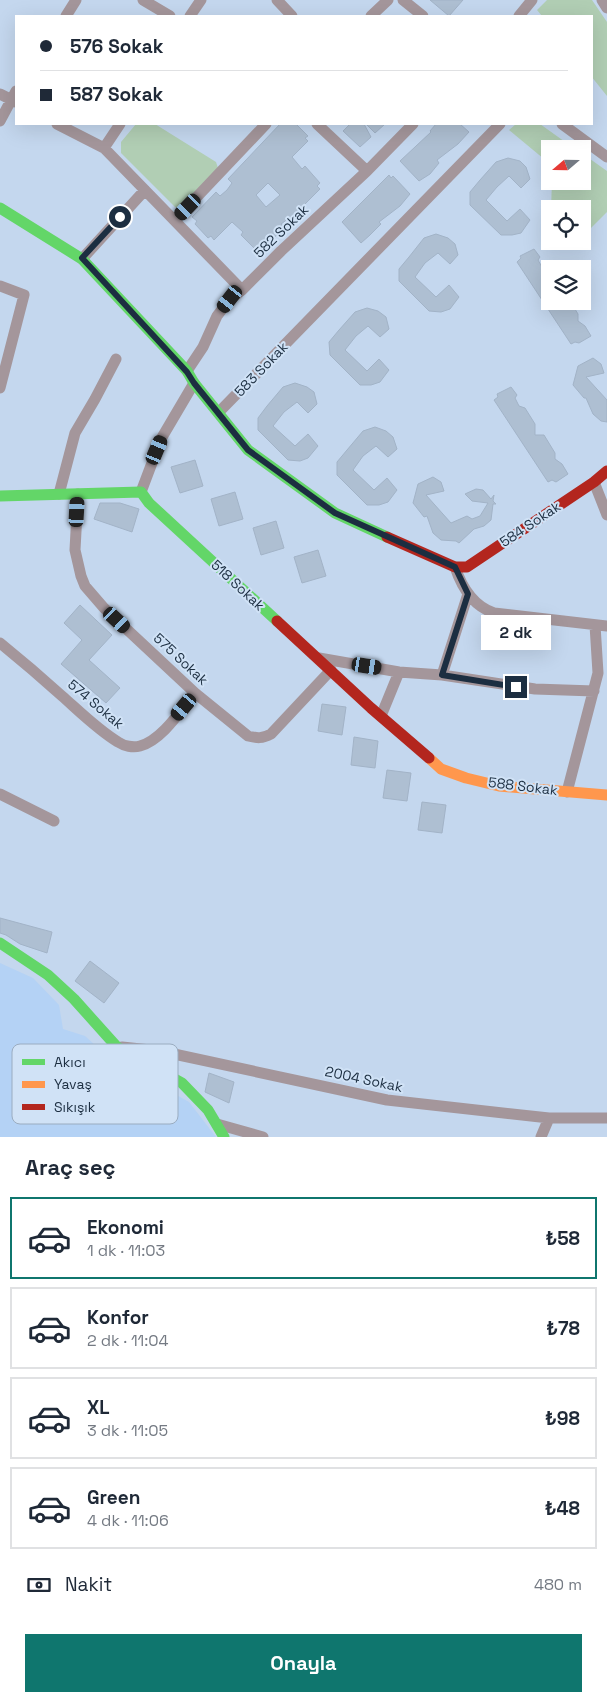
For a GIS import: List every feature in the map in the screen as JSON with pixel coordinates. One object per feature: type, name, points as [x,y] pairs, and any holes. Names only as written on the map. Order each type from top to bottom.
[{"type":"street","points":[[67,15],[76,0]]},
{"type":"street","points":[[142,0],[168,15]]},
{"type":"street","points":[[191,15],[201,0]]},
{"type":"street","points":[[276,0],[291,15]]},
{"type":"street","points":[[372,15],[388,0]]},
{"type":"street","points":[[403,0],[422,15]]},
{"type":"street","points":[[520,15],[532,0]]},
{"type":"street","points":[[602,0],[607,8]]},
{"type":"street","points":[[0,94],[14,98],[0,121]]},
{"type":"street","points":[[59,125],[104,148],[242,290]]},
{"type":"street","points":[[104,148],[119,125]]},
{"type":"street","points":[[175,220],[265,125]]},
{"type":"street","points":[[318,125],[367,171]]},
{"type":"street","name":"582 Sokak","points":[[187,372],[217,316],[230,299],[242,290],[367,171],[412,125]]},
{"type":"street","name":"583 Sokak","points":[[219,412],[499,125]]},
{"type":"street","points":[[563,125],[607,157]]},
{"type":"street","points":[[82,258],[145,190]]},
{"type":"street","points":[[0,208],[82,258],[187,372],[248,450],[335,513],[452,566],[468,594],[477,605],[485,610],[494,613],[601,625],[603,673],[594,691],[567,792]]},
{"type":"street","points":[[0,286],[24,295],[0,388]]},
{"type":"street","points":[[59,494],[75,433],[95,400],[116,359]]},
{"type":"street","points":[[0,496],[141,492],[161,439],[194,383]]},
{"type":"street","name":"584 Sokak","points":[[452,566],[467,566],[594,482],[607,471]]},
{"type":"street","points":[[594,482],[607,515]]},
{"type":"street","name":"518 Sokak","points":[[141,492],[149,502],[441,769]]},
{"type":"street","name":"575 Sokak","points":[[78,494],[76,550],[77,562],[85,586],[104,608],[195,693],[248,736],[264,738],[271,734],[331,670]]},
{"type":"street","points":[[442,675],[468,594]]},
{"type":"street","name":"574 Sokak","points":[[0,643],[87,718],[119,743],[129,746],[139,746],[160,734],[195,693]]},
{"type":"street","points":[[319,658],[399,672],[442,675],[535,690],[594,691]]},
{"type":"street","points":[[381,716],[399,672]]},
{"type":"street","name":"588 Sokak","points":[[441,769],[466,778],[499,786],[607,795]]},
{"type":"street","points":[[0,794],[54,821]]},
{"type":"street","points":[[0,943],[54,981],[74,999],[114,1044]]},
{"type":"street","name":"2004 Sokak","points":[[178,1055],[387,1100],[549,1118],[607,1118]]},
{"type":"street","points":[[178,1081],[201,1101],[224,1137]]},
{"type":"street","points":[[541,1137],[549,1118]]},
{"type":"street","points":[[217,1124],[263,1137]]},
{"type":"shaded area","points":[[0,963],[33,978],[59,1005],[63,1029],[85,1036],[94,1044],[12,1044],[12,1124],[178,1124],[178,1096],[189,1102],[216,1137],[0,1137]]},
{"type":"green space","points":[[547,0],[592,0],[607,22],[607,96],[593,78],[593,15],[541,15],[537,10]]},
{"type":"green space","points":[[135,125],[157,125],[216,162],[218,168],[180,209],[175,207],[121,153],[121,142]]},
{"type":"green space","points":[[515,125],[541,125],[562,140],[541,140],[541,157],[509,130]]},
{"type":"green space","points":[[591,160],[607,171],[607,212],[591,228],[591,200],[551,200],[552,190],[591,190]]},
{"type":"building","points":[[430,0],[463,0],[448,15]]},
{"type":"building","points":[[279,125],[297,125],[308,136],[305,138],[308,141],[292,157],[302,169],[305,166],[320,183],[317,186],[320,189],[296,213],[281,224],[285,227],[260,251],[257,247],[254,248],[241,235],[243,232],[232,222],[214,240],[211,236],[208,238],[195,224],[197,221],[192,217],[216,192],[220,196],[232,183],[228,179]],"holes":[[[268,183],[280,195],[266,207],[256,195]]]},
{"type":"building","points":[[349,125],[365,125],[371,137],[360,147],[343,131]]},
{"type":"building","points":[[367,125],[384,125],[375,133]]},
{"type":"building","points":[[435,125],[461,125],[469,132],[458,144],[437,160],[439,163],[430,174],[419,181],[400,161]]},
{"type":"building","points":[[508,158],[520,161],[526,167],[530,179],[521,188],[509,176],[486,200],[507,221],[520,209],[530,220],[521,233],[501,235],[470,205],[470,192],[496,162]]},
{"type":"building","points":[[389,175],[391,178],[393,176],[410,194],[400,206],[379,222],[381,224],[361,243],[342,222]]},
{"type":"building","points":[[436,234],[448,238],[455,244],[458,255],[450,264],[438,253],[425,263],[415,277],[436,297],[449,285],[459,297],[450,309],[441,312],[429,311],[399,281],[399,269],[424,238]]},
{"type":"building","points":[[534,249],[540,257],[538,260],[541,265],[541,298],[517,262],[521,258],[520,256]]},
{"type":"building","points":[[367,308],[378,311],[386,317],[389,329],[380,337],[368,326],[356,336],[345,350],[367,371],[379,359],[389,370],[380,382],[371,385],[360,385],[330,355],[329,342],[355,312]]},
{"type":"building","points":[[549,310],[576,310],[578,314],[578,321],[585,326],[591,336],[579,343],[571,344]]},
{"type":"building","points":[[593,358],[601,364],[604,373],[586,377],[607,400],[607,422],[601,421],[593,414],[586,398],[573,385],[578,366]]},
{"type":"building","points":[[295,383],[307,387],[314,392],[317,404],[308,413],[297,402],[284,412],[273,426],[295,446],[308,434],[318,446],[308,458],[300,461],[288,460],[258,430],[258,418],[267,406],[283,387]]},
{"type":"building","points":[[511,387],[517,395],[515,398],[519,406],[525,408],[535,424],[535,435],[544,435],[555,453],[555,459],[562,464],[568,474],[556,482],[552,480],[548,482],[494,400],[498,397],[497,394]]},
{"type":"building","points":[[375,427],[386,431],[393,437],[397,449],[388,457],[376,446],[363,456],[353,470],[374,490],[387,478],[397,490],[388,502],[379,505],[367,505],[337,475],[337,462],[363,431]]},
{"type":"building","points":[[195,460],[203,486],[180,493],[171,467]]},
{"type":"building","points":[[433,477],[441,482],[444,491],[426,495],[451,523],[467,516],[472,519],[480,516],[488,503],[472,501],[465,494],[476,489],[483,490],[491,499],[494,495],[493,501],[496,504],[493,504],[491,520],[484,526],[474,529],[459,543],[441,540],[433,533],[427,516],[424,517],[413,503],[418,484]]},
{"type":"building","points":[[235,492],[243,519],[219,526],[211,499]]},
{"type":"building","points":[[100,503],[120,503],[139,509],[132,532],[94,519]]},
{"type":"building","points":[[276,521],[284,548],[261,555],[253,528]]},
{"type":"building","points":[[318,550],[326,576],[302,583],[294,557]]},
{"type":"building","points":[[80,605],[112,635],[89,660],[120,688],[106,703],[61,664],[82,640],[64,623]]},
{"type":"building","points":[[322,704],[346,707],[342,735],[318,731]]},
{"type":"building","points":[[354,737],[378,741],[375,768],[351,765]]},
{"type":"building","points":[[387,770],[411,773],[407,801],[383,798]]},
{"type":"building","points":[[422,802],[446,805],[442,833],[418,830]]},
{"type":"building","points":[[0,918],[52,932],[47,953],[20,944],[0,933]]},
{"type":"building","points":[[90,961],[119,983],[104,1003],[75,981]]},
{"type":"building","points":[[209,1073],[234,1082],[229,1103],[205,1092]]},
{"type":"traffic: fast","points":[[0,208],[82,259],[187,371],[194,383],[248,450],[335,513],[387,537]]},
{"type":"traffic: fast","points":[[0,496],[141,492],[149,503],[277,621]]},
{"type":"traffic: fast","points":[[0,943],[48,975],[74,999],[114,1044]]},
{"type":"traffic: fast","points":[[178,1081],[208,1110],[224,1137]]},
{"type":"traffic: slow","points":[[429,758],[441,769],[466,778],[499,786],[607,795]]},
{"type":"traffic: jam","points":[[387,537],[455,567],[467,567],[594,482],[607,471]]},
{"type":"traffic: jam","points":[[277,621],[371,708],[429,758]]},
{"type":"route","points":[[120,217],[82,258],[187,372],[248,450],[335,513],[455,567],[468,594],[442,675],[516,687]]}]
